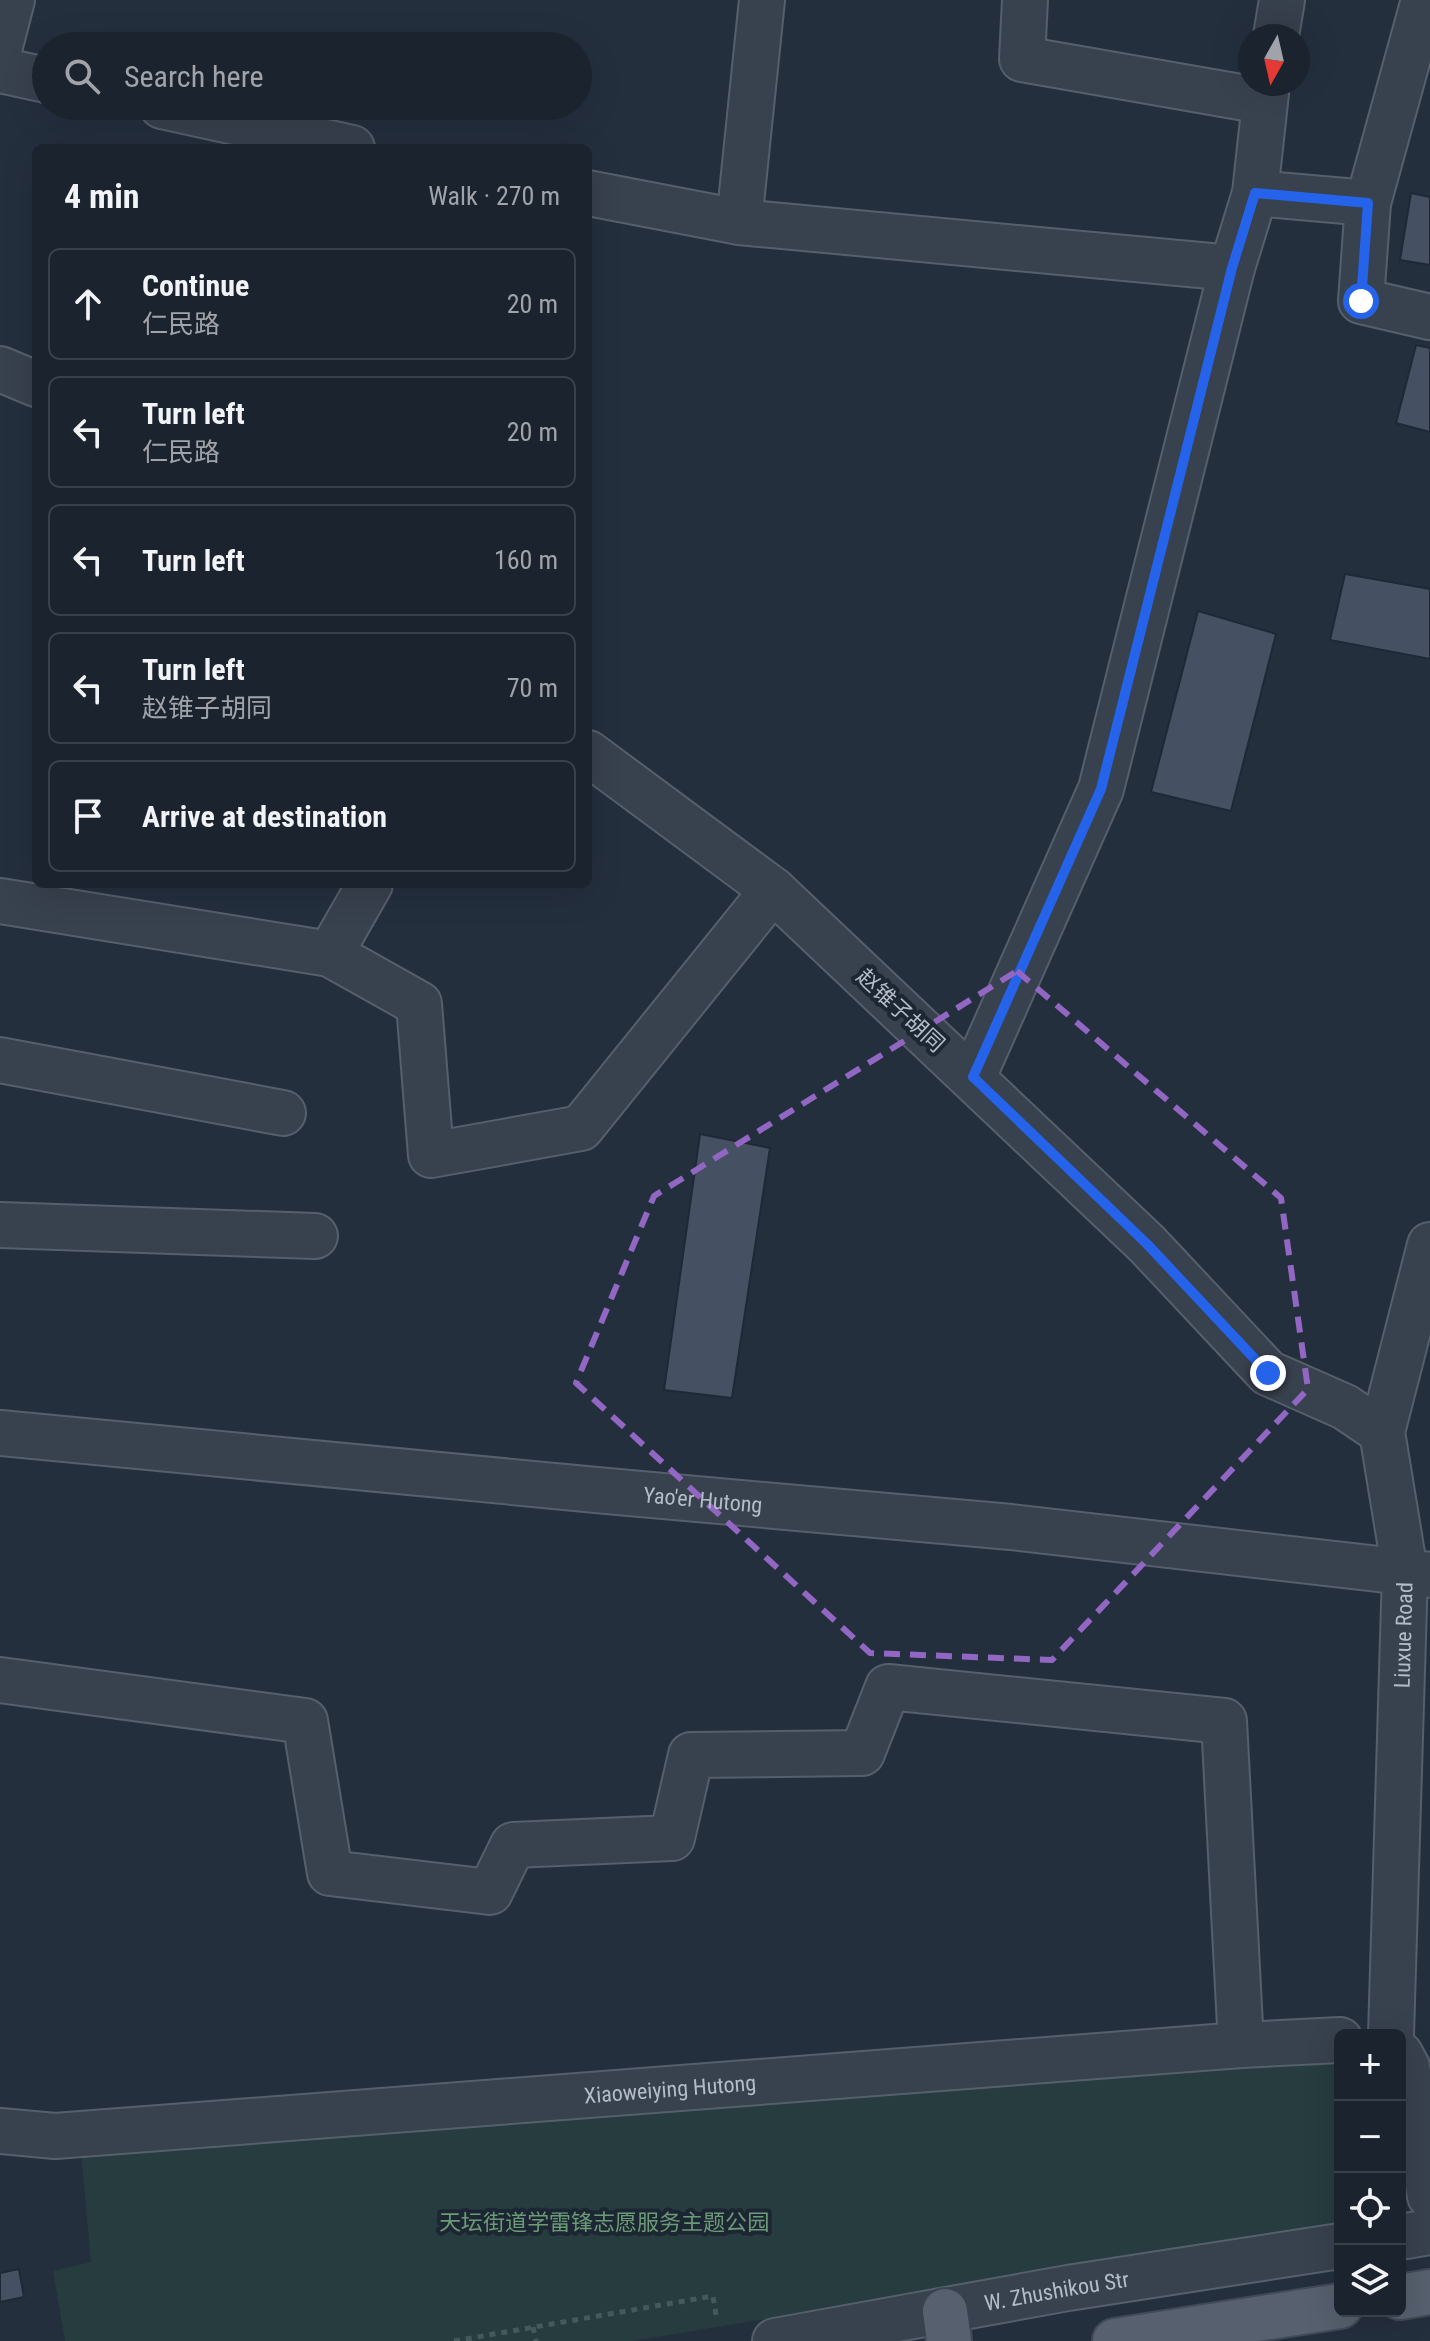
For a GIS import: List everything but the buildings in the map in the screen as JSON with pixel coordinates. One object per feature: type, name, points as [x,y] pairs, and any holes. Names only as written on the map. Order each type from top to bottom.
[{"type":"main road","points":[[1406,2296],[1430,2292]]},
{"type":"main road","points":[[1115,2341],[1334,2307]]},
{"type":"street","points":[[0,46],[12,0]]},
{"type":"street","points":[[739,222],[762,0]]},
{"type":"street","points":[[1025,0],[1022,59],[1238,89]]},
{"type":"street","points":[[1278,24],[1282,0]]},
{"type":"street","points":[[1424,0],[1368,203],[1361,301],[1430,317]]},
{"type":"street","points":[[0,70],[32,77]]},
{"type":"street","points":[[973,1077],[1101,789],[1232,268],[1255,193],[1265,96]]},
{"type":"street","points":[[225,120],[334,144]]},
{"type":"street","points":[[1255,193],[1368,203]]},
{"type":"street","points":[[592,194],[739,222],[1232,268]]},
{"type":"street","points":[[0,369],[32,382]]},
{"type":"street","name":"赵锥子胡同","points":[[592,756],[773,890],[1147,1244],[1268,1373],[1345,1407],[1382,1432]]},
{"type":"street","points":[[330,954],[368,888]]},
{"type":"street","points":[[0,901],[330,954],[419,1004],[431,1155],[581,1128],[773,890]]},
{"type":"street","points":[[0,1060],[283,1113]]},
{"type":"street","points":[[0,1225],[315,1236]]},
{"type":"street","name":"Liuxue Road","points":[[1430,1245],[1382,1432],[1417,1574],[1407,2055],[1430,2196]]},
{"type":"street","name":"Yao'er Hutong","points":[[0,1433],[1011,1527],[1417,1574]]},
{"type":"street","points":[[0,1680],[305,1721],[330,1873],[490,1892],[513,1845],[672,1838],[691,1755],[862,1753],[888,1687],[1224,1721],[1241,2045]]},
{"type":"street","name":"Xiaoweiying Hutong","points":[[0,2131],[55,2136],[1334,2040]]},
{"type":"street","points":[[1406,2236],[1430,2232]]},
{"type":"street","name":"W. Zhushikou Str","points":[[775,2341],[947,2326],[1068,2288],[1334,2247]]},
{"type":"path","points":[[454,2340],[713,2296],[716,2315]]},
{"type":"path","points":[[533,2327],[536,2341]]},
{"type":"highlighted area","points":[[1017,971],[1281,1198],[1308,1389],[1052,1660],[870,1653],[576,1383],[654,1196]]},
{"type":"green space","name":"天坛街道学雷锋志愿服务主题公园","points":[[1334,2050],[1334,2226],[632,2341],[65,2341],[53,2271],[91,2262],[80,2140]]},
{"type":"route","points":[[1268,1373],[1147,1244],[973,1077],[1101,789],[1232,268],[1255,193],[1368,203],[1361,301]]}]
